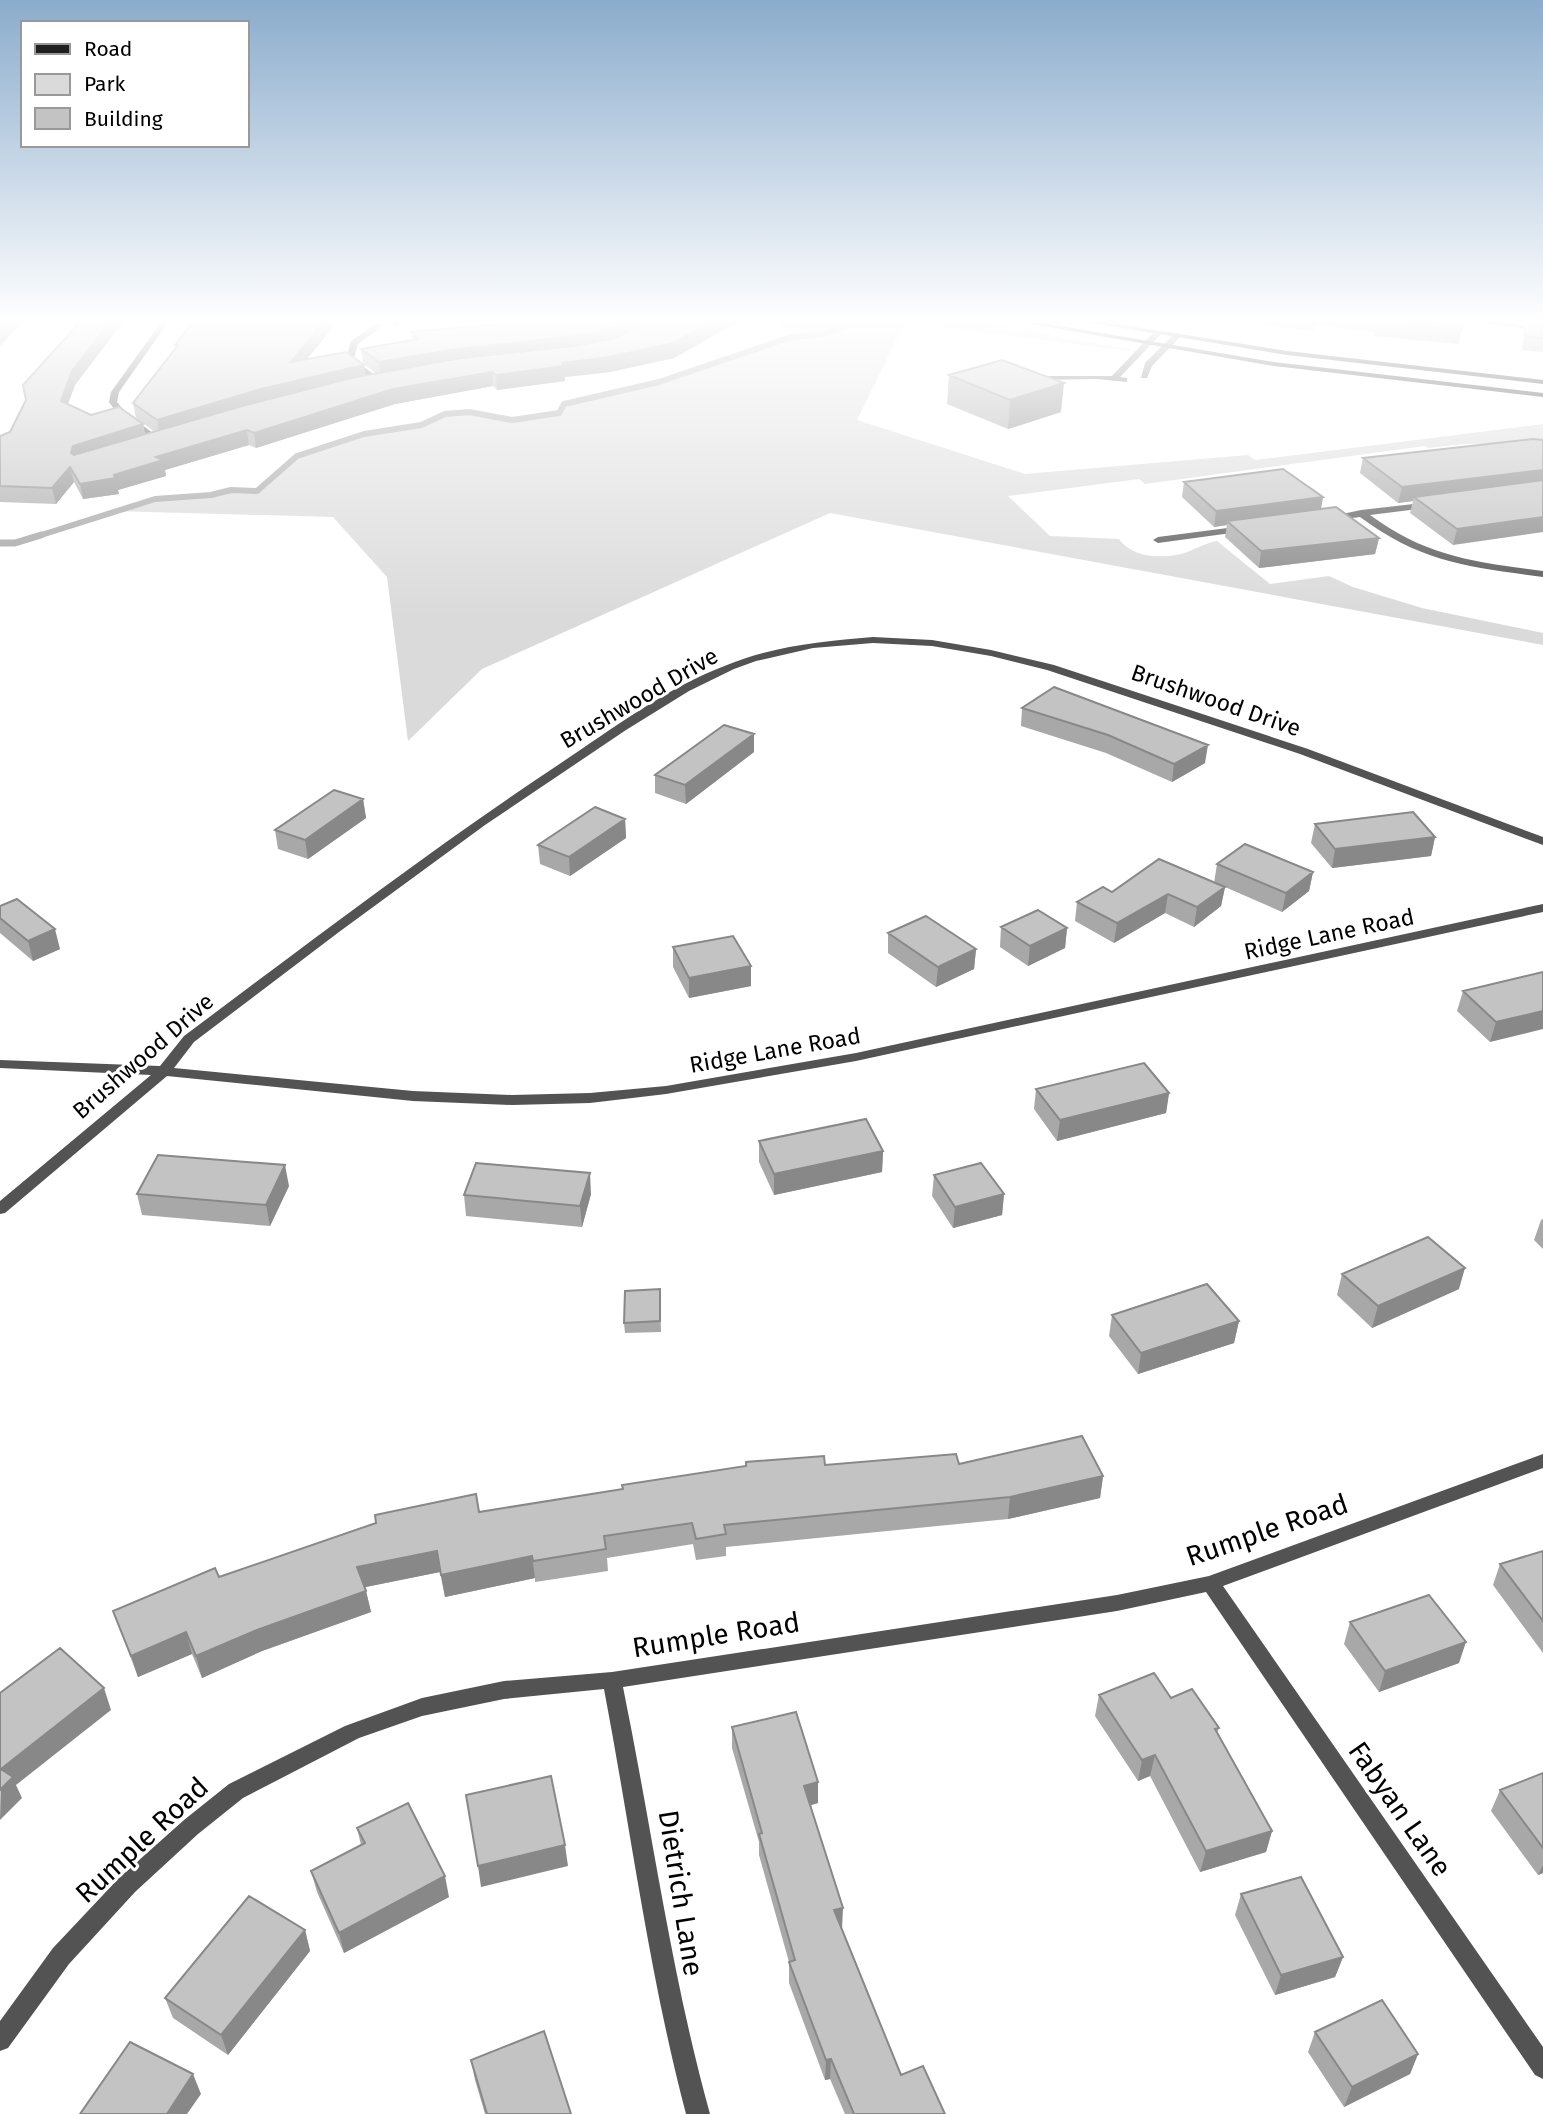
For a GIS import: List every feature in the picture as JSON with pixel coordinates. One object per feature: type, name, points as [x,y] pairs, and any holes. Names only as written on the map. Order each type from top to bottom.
[{"type":"street","points":[[128,420],[153,443],[168,438]]},
{"type":"street","points":[[1321,519],[1439,503]]},
{"type":"street","points":[[1362,513],[1406,543],[1426,551],[1487,567],[1543,574]]},
{"type":"street","points":[[1158,540],[1253,527]]},
{"type":"street","name":"Brushwood Drive","points":[[0,1209],[164,1072],[189,1039],[338,926],[550,775],[650,712],[750,659],[799,648],[850,641],[902,639],[953,644],[998,653],[1091,680],[1261,737],[1543,841]]},
{"type":"street","name":"Ridge Lane Road","points":[[0,1064],[164,1072],[413,1096],[512,1100],[590,1098],[666,1090],[869,1055],[1543,908]]},
{"type":"street","name":"Rumple Road","points":[[0,2040],[61,1956],[127,1885],[191,1827],[236,1791],[352,1732],[422,1707],[504,1689],[612,1680],[1117,1603],[1210,1583],[1543,1461]]},
{"type":"street","name":"Fabyan Lane","points":[[1210,1583],[1543,2067]]},
{"type":"street","name":"Dietrich Lane","points":[[612,1680],[631,1774],[668,1995],[698,2114]]},
{"type":"green space","points":[[433,420],[857,420],[1025,474],[1248,455],[1255,460],[1543,424],[1543,442],[1428,448],[1425,446],[1145,484],[1139,479],[1008,496],[1050,536],[1119,539],[1131,550],[1155,556],[1181,554],[1217,541],[1270,584],[1329,576],[1353,587],[1422,608],[1543,633],[1543,645],[830,513],[482,669],[408,741],[387,577],[333,517],[113,511],[171,499],[257,491],[297,456],[364,434],[421,425]]},
{"type":"building","points":[[16,420],[137,420],[143,424],[73,446],[71,453],[74,455],[195,420],[296,420],[254,433],[247,430],[156,457],[163,460],[114,475],[115,478],[80,484],[70,467],[52,488],[0,486],[0,436],[10,432]]},
{"type":"building","points":[[1543,440],[1543,470],[1402,487],[1363,458]]},
{"type":"building","points":[[1283,469],[1323,497],[1216,511],[1184,482]]},
{"type":"building","points":[[1543,480],[1543,517],[1457,529],[1414,497]]},
{"type":"building","points":[[1336,507],[1379,538],[1261,551],[1227,521]]},
{"type":"building","points":[[1054,687],[1208,745],[1174,764],[1108,735],[1022,708]]},
{"type":"building","points":[[724,725],[754,734],[685,785],[655,775]]},
{"type":"building","points":[[334,790],[363,799],[305,840],[275,830]]},
{"type":"building","points":[[595,807],[625,819],[569,857],[538,845]]},
{"type":"building","points":[[1413,812],[1435,837],[1335,849],[1315,824]]},
{"type":"building","points":[[1245,844],[1313,872],[1286,893],[1217,864]]},
{"type":"building","points":[[1159,859],[1225,887],[1197,907],[1168,894],[1117,923],[1077,902],[1103,887],[1112,892]]},
{"type":"building","points":[[17,899],[55,929],[28,941],[0,918],[0,906]]},
{"type":"building","points":[[1038,910],[1067,928],[1030,946],[1001,927]]},
{"type":"building","points":[[926,916],[976,949],[938,967],[888,933]]},
{"type":"building","points":[[733,936],[751,966],[689,978],[673,947]]},
{"type":"building","points":[[1543,972],[1543,1011],[1496,1022],[1463,991]]},
{"type":"building","points":[[1144,1063],[1169,1093],[1060,1120],[1036,1089]]},
{"type":"building","points":[[866,1119],[883,1151],[774,1174],[759,1141]]},
{"type":"building","points":[[158,1155],[285,1165],[266,1205],[137,1194]]},
{"type":"building","points":[[476,1163],[590,1173],[580,1206],[464,1195]]},
{"type":"building","points":[[981,1163],[1004,1194],[955,1207],[934,1175]]},
{"type":"building","points":[[1428,1237],[1465,1268],[1378,1306],[1342,1274]]},
{"type":"building","points":[[1207,1284],[1239,1321],[1141,1353],[1112,1315]]},
{"type":"building","points":[[660,1289],[660,1321],[624,1323],[625,1291]]},
{"type":"building","points":[[1082,1436],[1103,1476],[1010,1497],[724,1525],[726,1534],[696,1539],[692,1523],[604,1536],[606,1549],[533,1561],[532,1556],[441,1575],[437,1551],[357,1567],[366,1591],[257,1630],[196,1656],[186,1632],[131,1656],[113,1611],[215,1568],[219,1577],[376,1523],[375,1515],[476,1494],[479,1512],[623,1489],[622,1485],[746,1466],[746,1462],[824,1456],[825,1465],[956,1454],[959,1464]]},
{"type":"building","points":[[1543,1551],[1543,1621],[1500,1564]]},
{"type":"building","points":[[1429,1595],[1466,1642],[1385,1671],[1350,1622]]},
{"type":"building","points":[[60,1648],[104,1688],[1,1769],[13,1777],[0,1790],[0,1693]]},
{"type":"building","points":[[1154,1673],[1171,1698],[1192,1689],[1219,1728],[1215,1729],[1272,1831],[1206,1851],[1155,1755],[1142,1760],[1099,1695]]},
{"type":"building","points":[[796,1712],[818,1782],[804,1786],[843,1908],[834,1910],[901,2075],[923,2066],[945,2114],[854,2114],[831,2059],[826,2060],[789,1962],[795,1960],[732,1727]]},
{"type":"building","points":[[1543,1773],[1543,1848],[1500,1790]]},
{"type":"building","points":[[551,1776],[565,1845],[478,1866],[466,1795]]},
{"type":"building","points":[[408,1803],[445,1876],[339,1933],[311,1871],[365,1843],[357,1828]]},
{"type":"building","points":[[1301,1877],[1343,1957],[1281,1975],[1241,1894]]},
{"type":"building","points":[[249,1896],[305,1930],[221,2035],[165,1998]]},
{"type":"building","points":[[1382,2000],[1418,2054],[1352,2087],[1315,2032]]},
{"type":"building","points":[[544,2031],[571,2114],[487,2114],[471,2060]]},
{"type":"building","points":[[130,2042],[193,2074],[167,2114],[80,2114]]},
{"type":"waterway","points":[[35,537],[155,499],[211,495],[231,490],[257,491],[297,456],[364,434],[421,425],[433,420]]},
{"type":"waterway","points":[[510,420],[514,420]]},
{"type":"waterway","points":[[0,543],[15,543],[41,535]]}]
